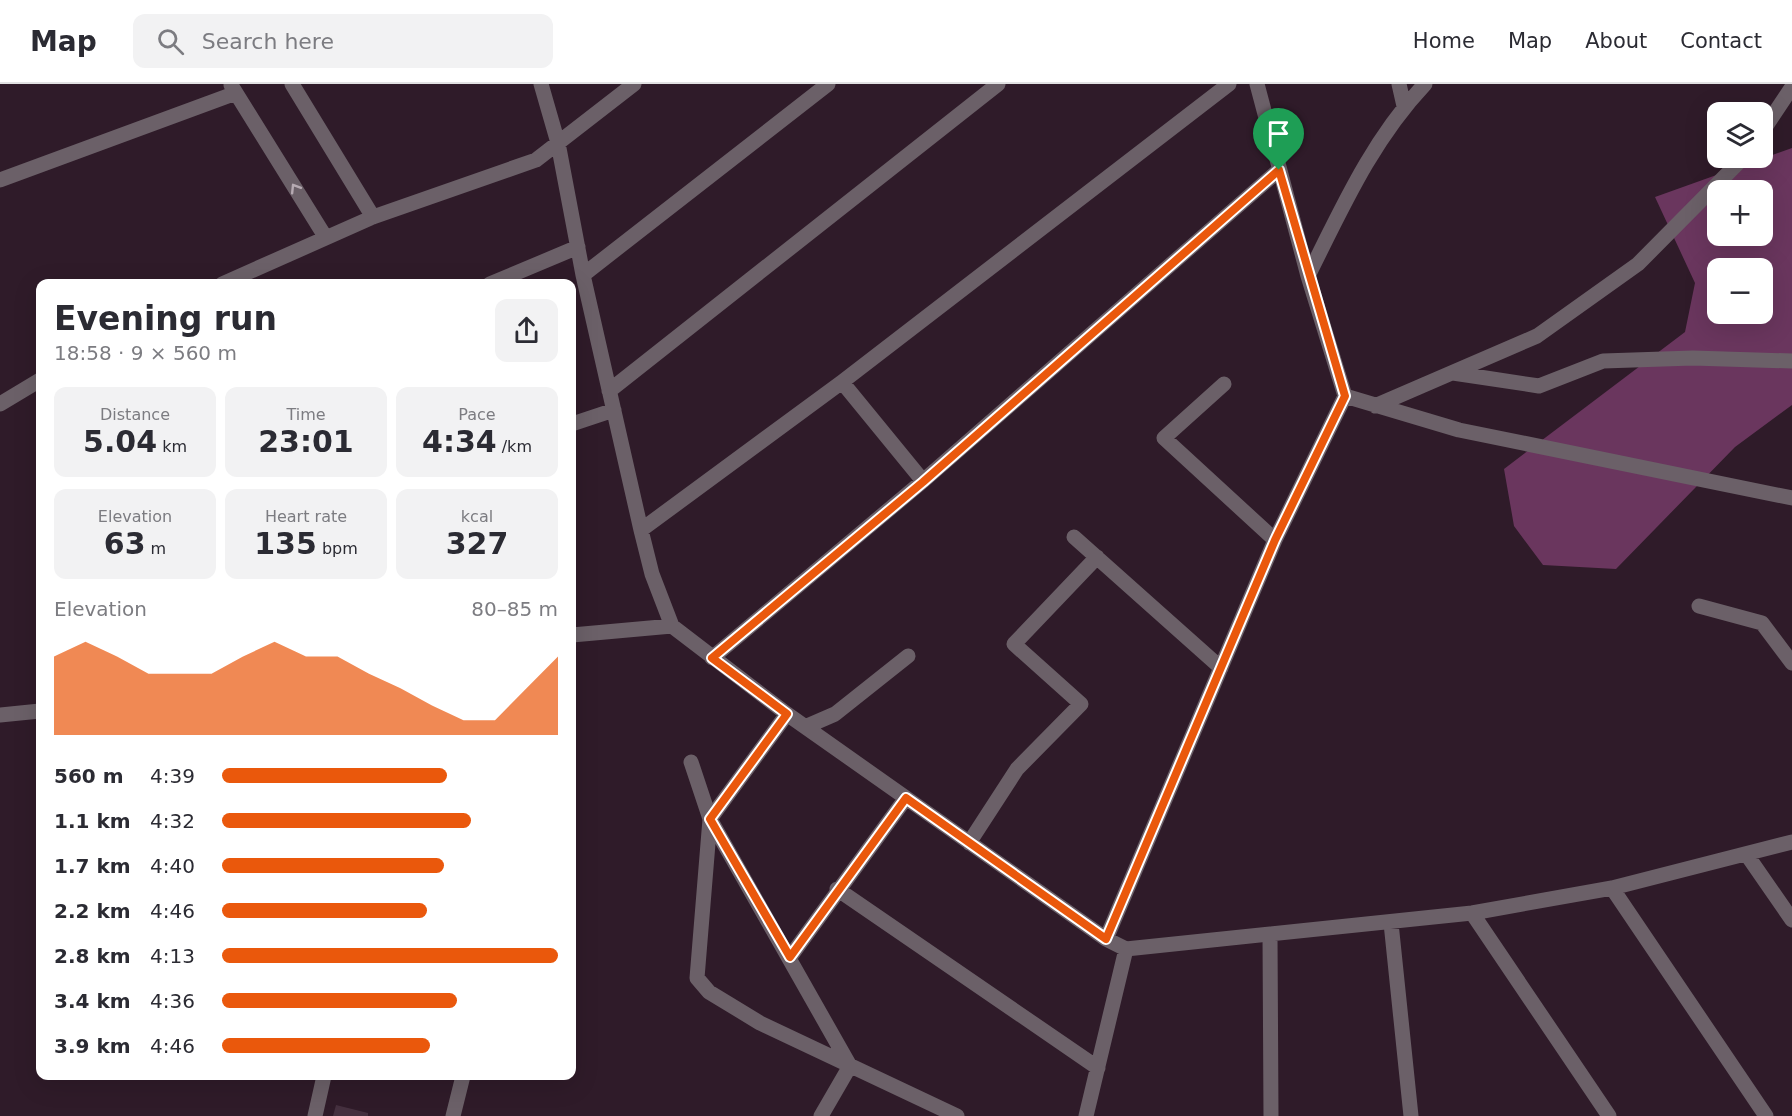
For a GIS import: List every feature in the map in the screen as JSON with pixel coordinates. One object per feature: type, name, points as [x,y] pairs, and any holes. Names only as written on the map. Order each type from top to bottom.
[{"type":"street","points":[[292,84],[373,217]]},
{"type":"street","points":[[541,84],[558,143],[583,275],[640,530],[652,574],[672,626],[805,727],[1106,939],[1126,949],[1472,913],[1611,888],[1792,842]]},
{"type":"street","points":[[233,279],[373,217],[536,160],[634,84]]},
{"type":"street","points":[[583,275],[828,84]]},
{"type":"street","points":[[609,391],[998,84]]},
{"type":"street","points":[[640,530],[842,382],[1229,84]]},
{"type":"street","points":[[1106,939],[1275,540],[1345,396],[1308,276],[1257,84]]},
{"type":"street","points":[[1399,84],[1404,106]]},
{"type":"street","points":[[1308,276],[1365,162],[1404,106],[1425,84]]},
{"type":"street","points":[[1773,116],[1792,87]]},
{"type":"street","points":[[0,180],[233,88],[326,238]]},
{"type":"street","points":[[1375,406],[1537,336],[1638,264],[1733,168]]},
{"type":"street","points":[[712,658],[923,482],[1279,170]]},
{"type":"street","points":[[502,279],[578,247]]},
{"type":"street","points":[[1453,372],[1539,387],[1603,361],[1693,358],[1792,362]]},
{"type":"street","points":[[0,404],[36,382]]},
{"type":"street","points":[[842,382],[923,482]]},
{"type":"street","points":[[1224,384],[1164,438],[1275,540]]},
{"type":"street","points":[[1345,396],[1459,430],[1792,498]]},
{"type":"street","points":[[576,423],[614,410]]},
{"type":"street","points":[[1074,537],[1221,668]]},
{"type":"street","points":[[969,843],[1017,769],[1081,704],[1014,644],[1097,557]]},
{"type":"street","points":[[1698,606],[1762,623],[1792,663]]},
{"type":"street","points":[[576,635],[672,626]]},
{"type":"street","points":[[805,727],[835,714],[908,656]]},
{"type":"street","points":[[0,714],[36,711]]},
{"type":"street","points":[[787,714],[710,819],[697,978],[709,992],[760,1023],[957,1116]]},
{"type":"street","points":[[691,762],[710,819],[850,1066]]},
{"type":"street","points":[[790,957],[906,798]]},
{"type":"street","points":[[1747,855],[1792,920]]},
{"type":"street","points":[[1611,888],[1766,1116]]},
{"type":"street","points":[[837,890],[1098,1068]]},
{"type":"street","points":[[1472,913],[1609,1116]]},
{"type":"street","points":[[1391,923],[1411,1116]]},
{"type":"street","points":[[1270,935],[1271,1116]]},
{"type":"street","points":[[1086,1116],[1126,949]]},
{"type":"street","points":[[821,1116],[850,1066]]},
{"type":"street","points":[[315,1116],[323,1080]]},
{"type":"street","points":[[453,1116],[462,1080]]},
{"type":"shaded area","points":[[1792,148],[1792,405],[1735,447],[1616,569],[1543,565],[1514,526],[1504,469],[1685,332],[1695,283],[1655,197],[1736,168],[1773,168],[1773,155]]},
{"type":"building","points":[[336,1105],[368,1113],[368,1116],[333,1116]]},
{"type":"route","points":[[1279,170],[1308,276],[1345,396],[1275,540],[1106,939],[906,798],[790,957],[710,819],[787,714],[712,658],[923,482],[1279,170]]}]
